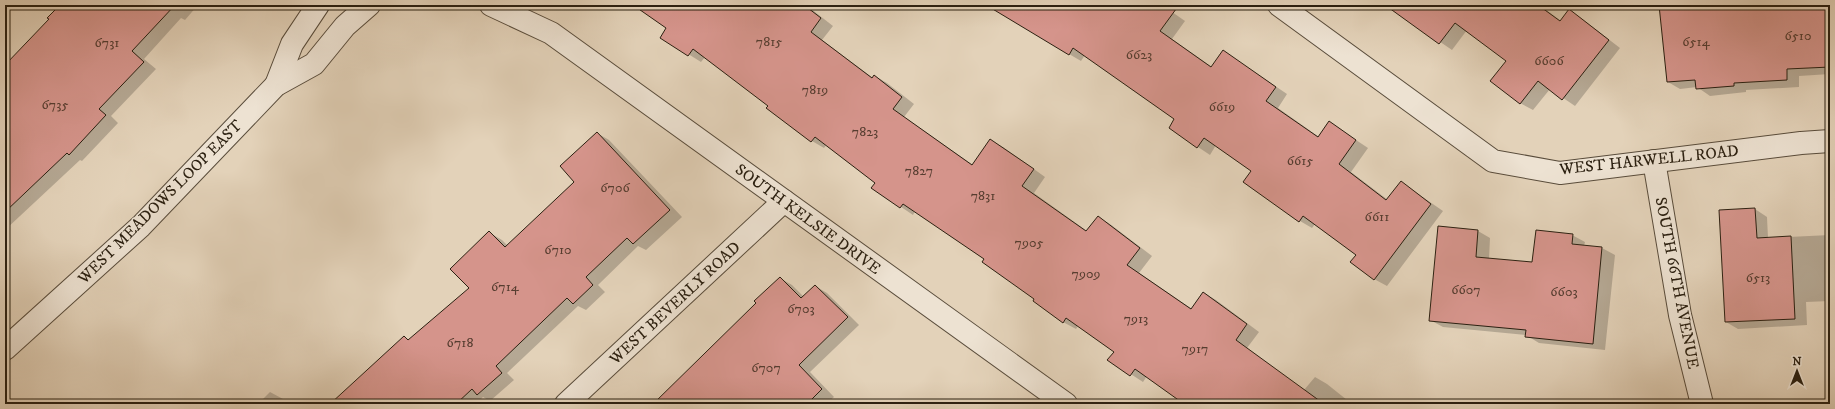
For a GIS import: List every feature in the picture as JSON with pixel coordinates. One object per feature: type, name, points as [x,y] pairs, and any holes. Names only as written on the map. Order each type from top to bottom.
[{"type":"street","name":"WEST MEADOWS LOOP EAST","points":[[276,85],[292,44],[318,5]]},
{"type":"street","name":"WEST MEADOWS LOOP EAST","points":[[5,349],[141,226],[276,85],[314,64],[345,26],[369,5]]},
{"type":"street","name":"SOUTH KELSIE DRIVE","points":[[491,5],[551,33],[1066,404]]},
{"type":"street","name":"SOUTH KELSIE DRIVE","points":[[528,5],[551,33]]},
{"type":"street","name":"WEST HARWELL ROAD","points":[[1279,5],[1493,161],[1560,173],[1801,143],[1830,141]]},
{"type":"street","name":"SOUTH 66TH AVENUE","points":[[1654,161],[1680,315],[1702,404]]},
{"type":"street","name":"WEST BEVERLY ROAD","points":[[566,404],[784,201]]},
{"type":"building","points":[[60,5],[175,5],[132,51],[144,62],[99,109],[106,115],[69,155],[67,153],[5,212],[5,65],[49,19],[47,18]]},
{"type":"building","points":[[633,5],[804,5],[821,18],[811,32],[872,78],[874,75],[902,97],[893,109],[972,165],[990,139],[1034,169],[1022,186],[1086,231],[1098,216],[1140,248],[1127,265],[1191,309],[1203,292],[1247,324],[1236,340],[1324,404],[1184,404],[1135,369],[1130,376],[1107,360],[1114,352],[1066,318],[1063,323],[1033,301],[1034,299],[982,262],[984,259],[903,204],[900,208],[871,188],[875,183],[815,137],[811,142],[766,108],[768,106],[693,49],[688,56],[660,38],[666,28]]},
{"type":"building","points":[[986,5],[1179,5],[1160,31],[1211,67],[1223,50],[1276,87],[1266,101],[1318,137],[1329,121],[1356,140],[1339,164],[1386,200],[1401,181],[1431,204],[1374,280],[1350,262],[1356,255],[1303,216],[1299,222],[1243,182],[1251,171],[1204,138],[1197,148],[1169,128],[1174,119],[1073,48],[1069,55]]},
{"type":"building","points":[[1385,5],[1538,5],[1560,21],[1569,9],[1609,40],[1562,100],[1538,81],[1520,104],[1490,81],[1506,61],[1455,23],[1439,44]]},
{"type":"building","points":[[1659,5],[1830,5],[1830,67],[1787,69],[1787,80],[1734,83],[1734,86],[1696,89],[1695,80],[1667,82]]},
{"type":"building","points":[[597,132],[670,210],[633,244],[627,238],[586,277],[593,285],[573,304],[567,298],[496,366],[502,373],[477,395],[472,389],[456,404],[330,404],[404,336],[408,340],[469,288],[450,269],[489,231],[505,247],[574,182],[560,166]]},
{"type":"building","points":[[1755,208],[1757,238],[1791,236],[1795,319],[1725,322],[1719,210]]},
{"type":"building","points":[[1438,226],[1478,230],[1476,257],[1532,262],[1536,230],[1573,234],[1572,244],[1602,247],[1593,344],[1525,337],[1526,330],[1429,321]]},
{"type":"building","points":[[780,277],[801,298],[815,285],[848,317],[799,365],[822,389],[807,404],[653,404],[756,303],[754,301]]}]
